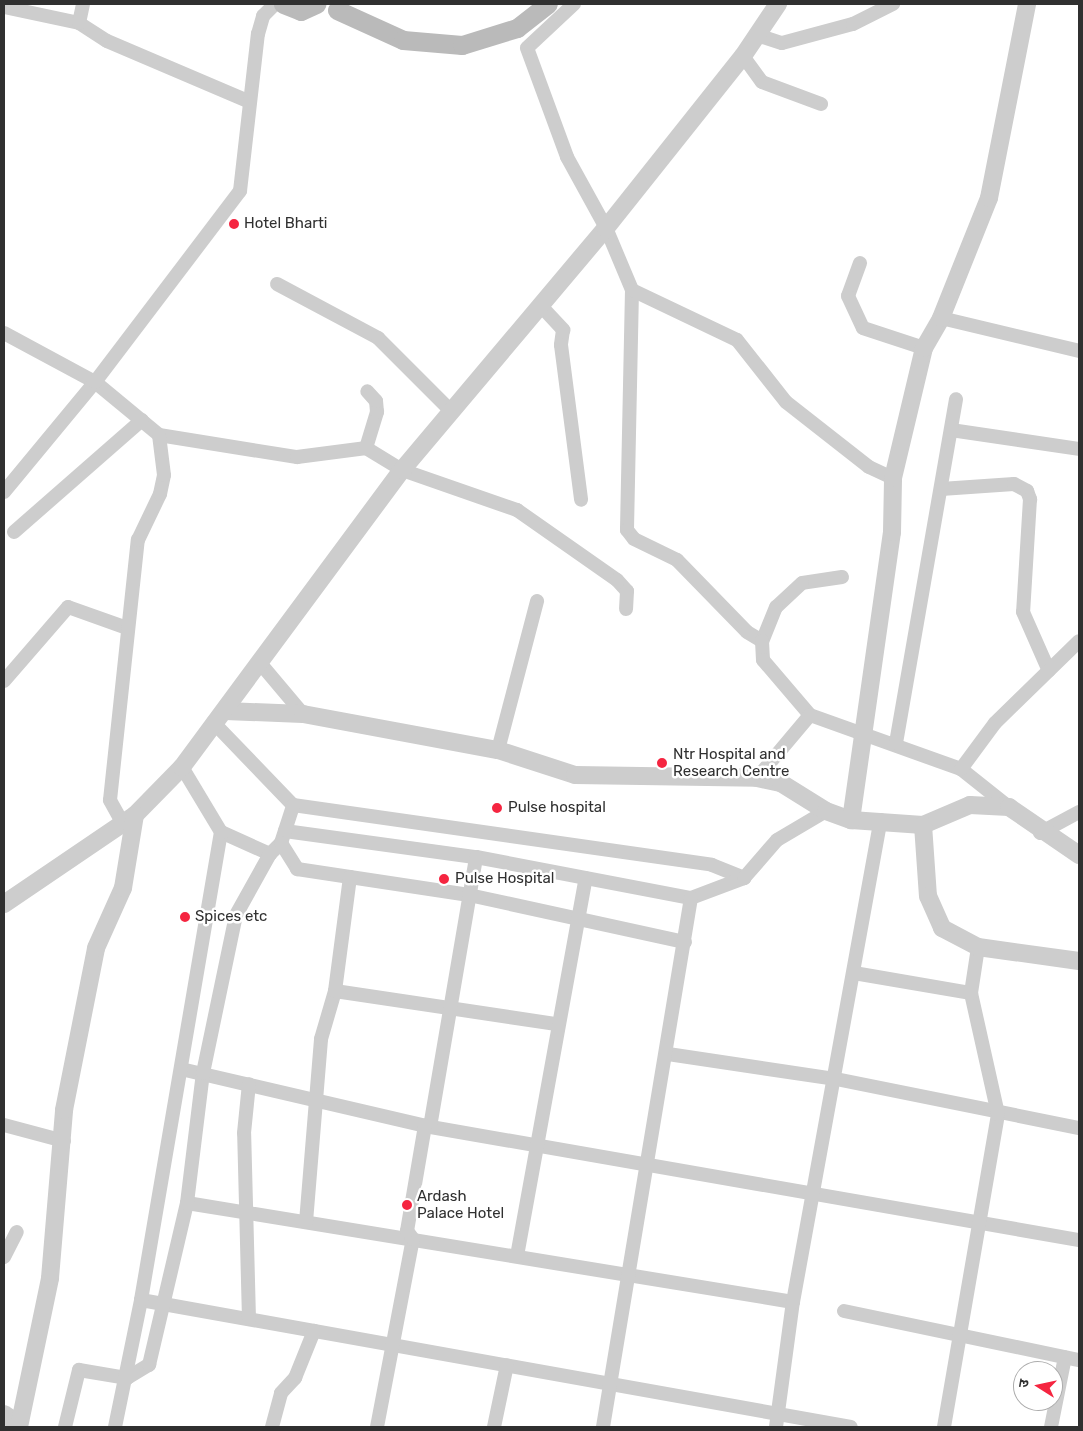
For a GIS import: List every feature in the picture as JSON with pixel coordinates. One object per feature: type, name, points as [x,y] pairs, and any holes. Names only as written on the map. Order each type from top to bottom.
[{"type":"main road","points":[[283,4],[295,11],[313,6],[334,7],[403,40],[462,45],[517,28],[548,4]]},
{"type":"street","points":[[79,23],[83,4]]},
{"type":"street","points":[[4,492],[95,382],[240,191],[248,101],[258,34],[263,16],[275,4]]},
{"type":"street","points":[[574,4],[527,48],[567,158],[606,228],[632,290],[628,530],[634,540],[677,560],[747,632],[762,641]]},
{"type":"street","points":[[4,904],[129,819],[182,767],[402,470],[606,228],[743,56],[778,4]]},
{"type":"street","points":[[757,35],[782,43],[853,24],[893,4]]},
{"type":"street","points":[[851,820],[866,735],[892,532],[893,478],[924,348],[941,318],[989,198],[1027,4]]},
{"type":"street","points":[[4,7],[79,23],[107,41],[248,101]]},
{"type":"street","points":[[743,56],[762,82],[821,104]]},
{"type":"street","points":[[860,263],[848,296],[863,328],[924,348]]},
{"type":"street","points":[[277,284],[378,338],[452,412]]},
{"type":"street","points":[[632,290],[737,340],[786,402],[869,468],[893,478]]},
{"type":"street","points":[[541,306],[563,330],[581,500]]},
{"type":"street","points":[[941,318],[1079,351]]},
{"type":"street","points":[[4,332],[95,382],[159,435],[296,457],[366,448],[402,470],[517,510],[616,580],[627,591],[626,609]]},
{"type":"street","points":[[366,448],[377,412],[376,401],[367,391]]},
{"type":"street","points":[[896,743],[956,399]]},
{"type":"street","points":[[14,532],[142,420]]},
{"type":"street","points":[[951,430],[1079,449]]},
{"type":"street","points":[[4,1414],[19,1426],[50,1278],[64,1141],[64,1110],[96,948],[123,888],[129,819],[110,800],[127,628],[138,540],[160,494],[164,475],[159,435]]},
{"type":"street","points":[[941,489],[1014,484],[1027,491],[1030,498],[1023,612],[1049,671]]},
{"type":"street","points":[[842,577],[802,583],[776,607],[762,641],[763,660],[810,715],[866,735],[896,743],[961,769],[1040,832],[1079,855]]},
{"type":"street","points":[[498,750],[537,600]]},
{"type":"street","points":[[4,681],[68,607],[127,628]]},
{"type":"street","points":[[961,769],[995,723],[1079,641]]},
{"type":"street","points":[[260,663],[303,714]]},
{"type":"street","points":[[219,716],[303,714],[498,750],[575,775],[757,778],[781,782],[826,811],[851,820],[881,820],[923,825],[970,805],[1009,807]]},
{"type":"street","points":[[757,778],[810,715]]},
{"type":"street","points":[[219,716],[293,805],[712,865],[744,878]]},
{"type":"street","points":[[182,767],[221,832],[270,854]]},
{"type":"street","points":[[65,1427],[79,1370],[127,1378],[149,1365],[167,1304],[187,1204],[203,1074],[236,915],[270,854],[282,837],[293,805]]},
{"type":"street","points":[[282,837],[476,857],[691,898],[744,878],[777,840],[826,811]]},
{"type":"street","points":[[1040,832],[1079,812]]},
{"type":"street","points":[[776,1421],[793,1302],[836,1079],[881,820]]},
{"type":"street","points":[[923,825],[928,896],[942,928],[978,947],[1079,961]]},
{"type":"street","points":[[115,1427],[127,1378],[142,1300],[221,832]]},
{"type":"street","points":[[282,837],[297,869],[469,895],[578,917],[685,942]]},
{"type":"street","points":[[377,1427],[413,1240],[407,1231],[476,857]]},
{"type":"street","points":[[306,1222],[319,1100],[321,1039],[335,991],[350,877]]},
{"type":"street","points":[[517,1256],[539,1144],[557,1024],[586,878]]},
{"type":"street","points":[[603,1427],[668,1054],[691,898]]},
{"type":"street","points":[[944,1427],[957,1334],[980,1222],[998,1114],[971,993],[978,947]]},
{"type":"street","points":[[854,973],[971,993]]},
{"type":"street","points":[[335,991],[557,1024]]},
{"type":"street","points":[[668,1054],[836,1079],[998,1114],[1079,1128]]},
{"type":"street","points":[[181,1069],[427,1126],[539,1144],[648,1166],[814,1192],[1079,1240]]},
{"type":"street","points":[[248,1319],[244,1212],[249,1084]]},
{"type":"street","points":[[4,1125],[64,1141]]},
{"type":"street","points":[[187,1204],[629,1273],[793,1302]]},
{"type":"street","points":[[4,1257],[16,1232]]},
{"type":"street","points":[[142,1300],[612,1384],[776,1421],[851,1427]]},
{"type":"street","points":[[844,1311],[1079,1360]]},
{"type":"street","points":[[272,1427],[281,1393],[296,1378],[314,1331]]},
{"type":"street","points":[[1052,1427],[1065,1357]]},
{"type":"street","points":[[494,1427],[507,1365]]},
{"type":"place","name":"Hotel Bharti","points":[[234,224]]},
{"type":"place","name":"Ntr Hospital and Research Centre","points":[[662,763]]},
{"type":"place","name":"Pulse hospital","points":[[497,808]]},
{"type":"place","name":"Pulse Hospital","points":[[444,879]]},
{"type":"place","name":"Spices etc","points":[[185,917]]},
{"type":"place","name":"Ardash Palace Hotel","points":[[407,1205]]}]
